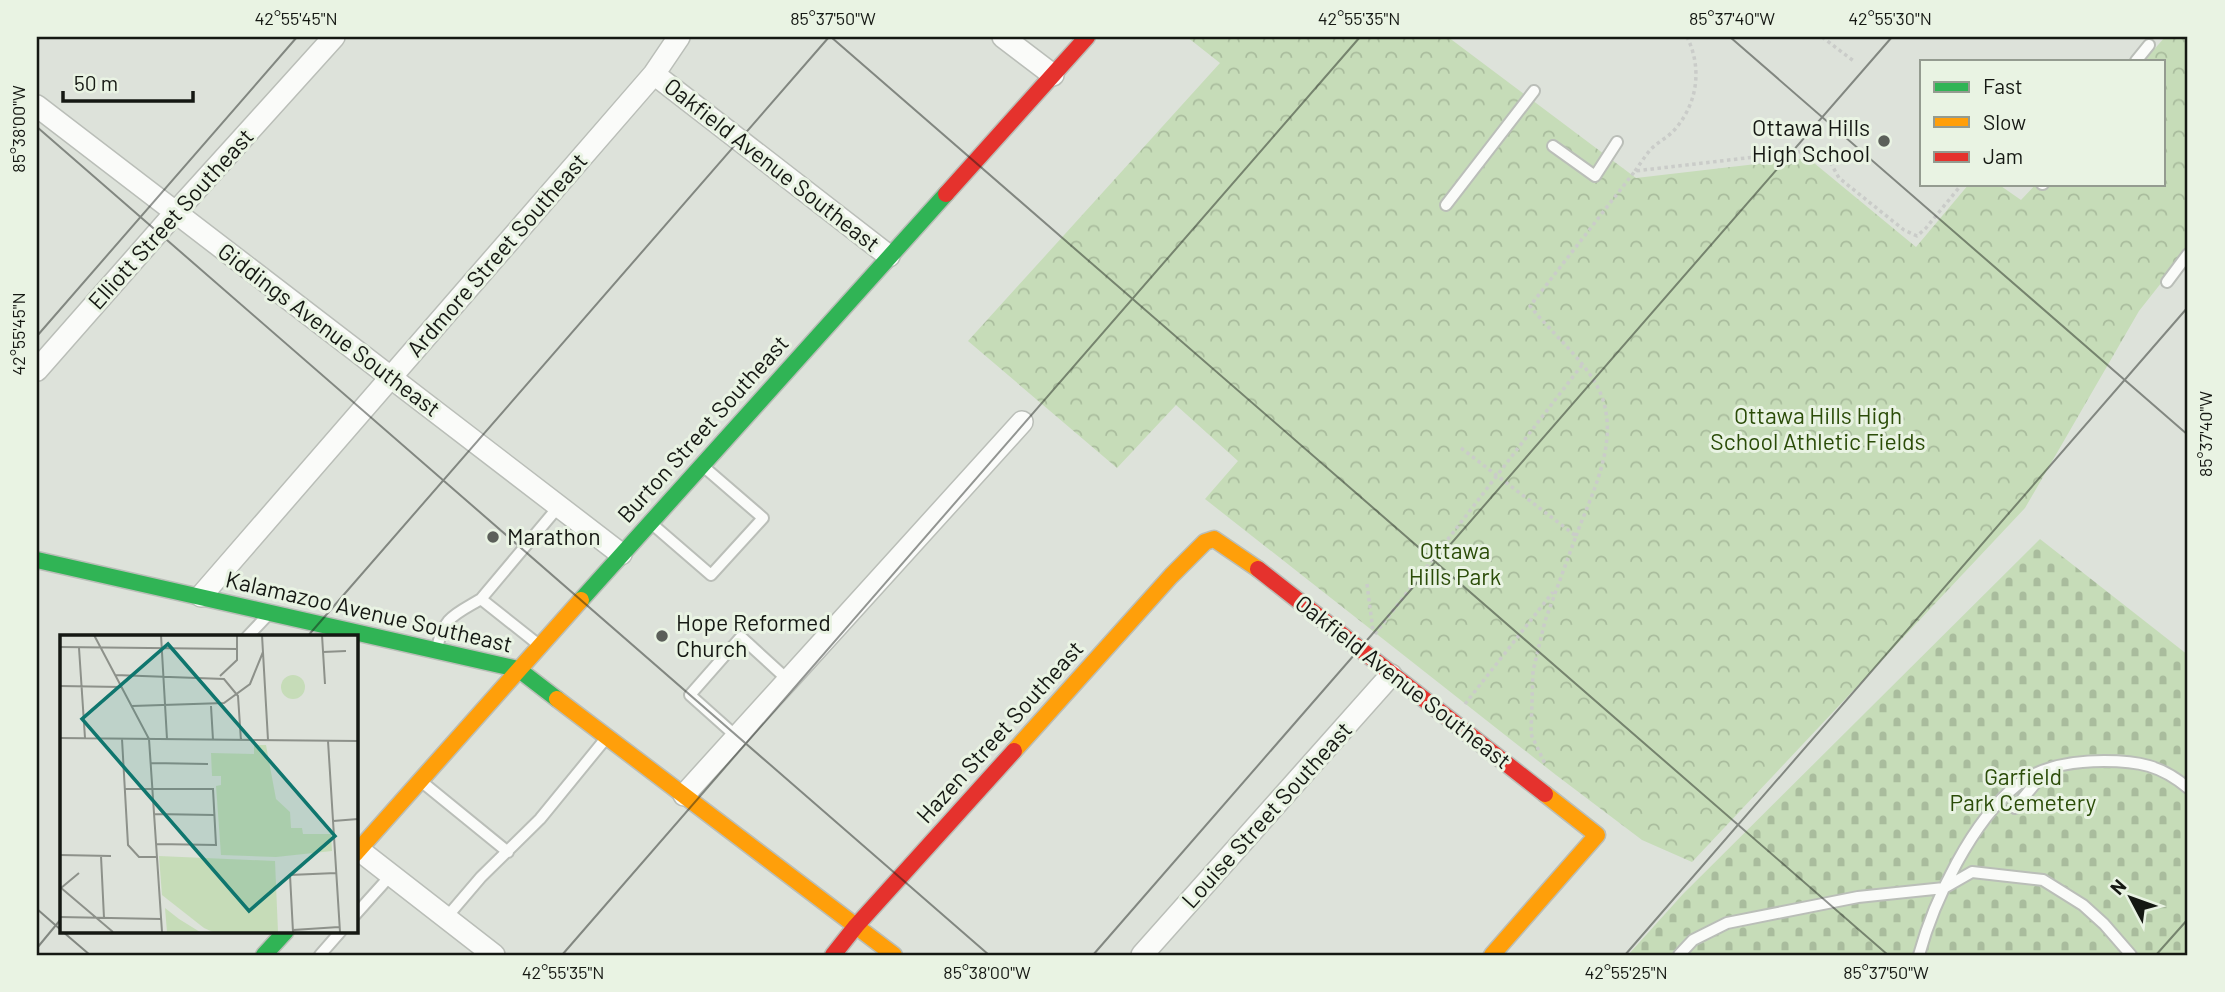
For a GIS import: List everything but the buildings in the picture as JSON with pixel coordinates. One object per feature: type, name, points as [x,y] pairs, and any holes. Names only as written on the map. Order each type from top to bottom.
[{"type":"main road","name":"Burton Street Southeast","points":[[357,852],[621,554],[1087,37]]},
{"type":"main road","name":"Oakfield Avenue Southeast","points":[[1205,542],[1214,539],[1244,558],[1597,835],[1492,955]]},
{"type":"main road","name":"Hazen Street Southeast","points":[[833,955],[856,926],[1171,576],[1205,542]]},
{"type":"main road","name":"Kalamazoo Avenue Southeast","points":[[37,560],[518,669],[894,955]]},
{"type":"main road","points":[[264,955],[285,932]]},
{"type":"street","name":"Elliott Street Southeast","points":[[37,370],[334,37]]},
{"type":"street","name":"Ardmore Street Southeast","points":[[201,596],[654,74],[679,37]]},
{"type":"street","points":[[1003,37],[1053,75]]},
{"type":"street","name":"Oakfield Avenue Southeast","points":[[654,74],[890,256]]},
{"type":"street","name":"Giddings Avenue Southeast","points":[[37,106],[621,554]]},
{"type":"street","points":[[684,795],[1022,422]]},
{"type":"street","name":"Louise Street Southeast","points":[[1142,955],[1391,675]]},
{"type":"street","points":[[357,852],[494,955]]},
{"type":"lane","points":[[2137,60],[2148,45]]},
{"type":"lane","points":[[1446,205],[1534,91]]},
{"type":"lane","points":[[1553,146],[1595,176],[1617,142]]},
{"type":"lane","points":[[2167,282],[2188,254]]},
{"type":"lane","points":[[650,522],[711,575],[763,518],[701,465]]},
{"type":"lane","points":[[437,650],[440,632],[452,617],[481,599],[559,506]]},
{"type":"lane","points":[[481,599],[539,646]]},
{"type":"lane","points":[[249,635],[270,612]]},
{"type":"lane","points":[[737,737],[690,695],[741,637],[789,680]]},
{"type":"lane","points":[[446,918],[481,877],[568,787],[607,737]]},
{"type":"lane","points":[[1919,955],[1927,926],[1944,888],[1992,810],[2018,784],[2047,769],[2082,761],[2135,761],[2174,776],[2188,788]]},
{"type":"lane","points":[[2015,808],[2047,769]]},
{"type":"lane","points":[[420,780],[508,852]]},
{"type":"lane","points":[[1679,955],[1693,940],[1727,923],[1858,897],[1944,888],[1972,872],[2043,880],[2083,905],[2131,955]]},
{"type":"lane","points":[[357,913],[391,875]]},
{"type":"lane","points":[[320,955],[340,932]]},
{"type":"path","points":[[1549,773],[1531,734],[1533,671],[1557,587],[1606,456],[1607,435],[1606,415],[1591,375],[1530,306],[1652,148],[1675,130],[1690,105],[1695,91],[1696,64],[1686,37]]},
{"type":"path","points":[[1822,37],[1855,62]]},
{"type":"path","points":[[1635,171],[1823,149],[1839,178],[1904,230],[1917,236],[1960,186]]},
{"type":"path","points":[[1367,584],[1374,636],[1582,365]]},
{"type":"path","points":[[1461,448],[1576,536]]},
{"type":"path","points":[[1463,707],[1557,587]]},
{"type":"green space","name":"Ottawa Hills High School Athletic Fields","points":[[1187,37],[1448,37],[1636,178],[1808,158],[1916,247],[1967,186],[2001,186],[2021,200],[2034,186],[2166,186],[2166,60],[2145,60],[2165,37],[2188,37],[2188,249],[2139,311],[2025,508],[1692,862],[1642,840],[1205,499],[1238,461],[1176,405],[1117,468],[968,341],[1220,63]]},
{"type":"green space","name":"Garfield Park Cemetery","points":[[2040,539],[2188,655],[2188,955],[1628,955],[1683,894]]},
{"type":"traffic: fast","points":[[581,600],[946,194]]},
{"type":"traffic: fast","points":[[37,560],[518,669],[557,699]]},
{"type":"traffic: fast","points":[[264,955],[285,932]]},
{"type":"traffic: slow","points":[[1014,751],[1171,576],[1205,542],[1214,539],[1258,569]]},
{"type":"traffic: slow","points":[[357,852],[581,600]]},
{"type":"traffic: slow","points":[[557,699],[894,955]]},
{"type":"traffic: slow","points":[[1492,955],[1597,835],[1545,794]]},
{"type":"traffic: jam","points":[[946,194],[1087,37]]},
{"type":"traffic: jam","points":[[1258,569],[1545,794]]},
{"type":"traffic: jam","points":[[833,955],[1014,751]]},
{"type":"place","name":"Ottawa Hills High School","points":[[1884,141]]},
{"type":"place","name":"Marathon","points":[[493,537]]},
{"type":"place","name":"Hope Reformed Church","points":[[662,636]]},
{"type":"park label","name":"Ottawa Hills Park","points":[[1455,564]]}]
